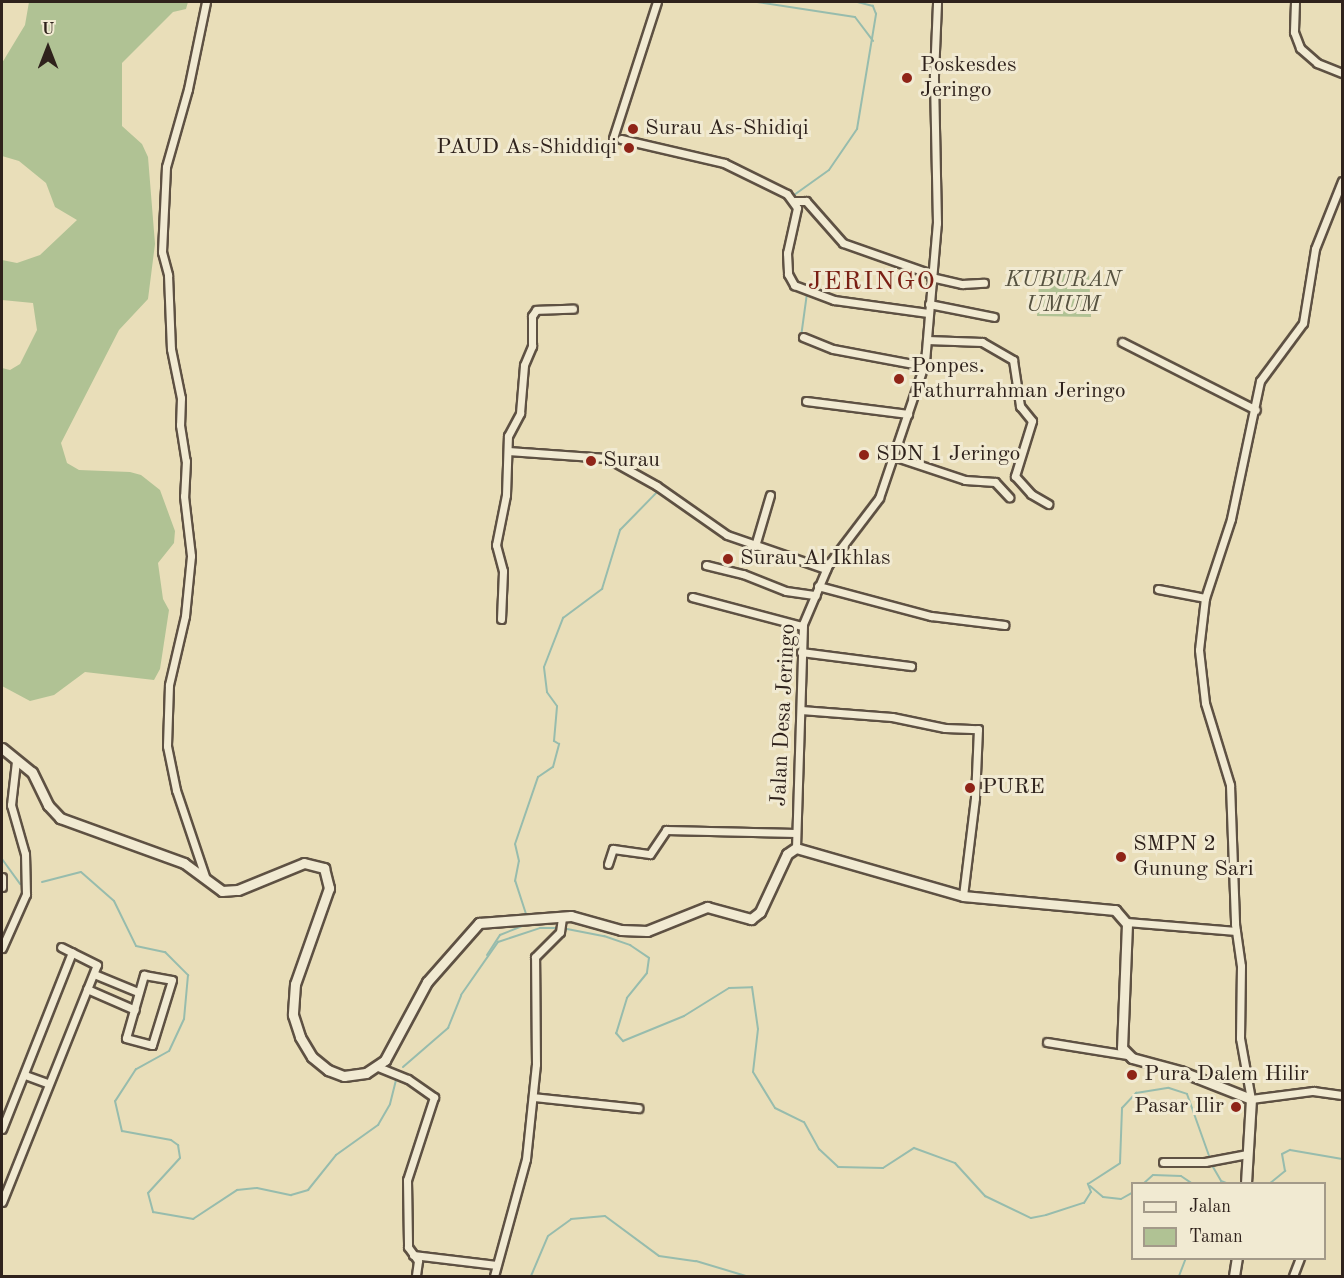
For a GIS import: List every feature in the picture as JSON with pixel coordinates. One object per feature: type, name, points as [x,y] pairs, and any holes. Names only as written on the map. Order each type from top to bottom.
[{"type":"street","points":[[206,2],[188,89],[166,167],[162,252],[168,275],[171,349],[181,398],[180,425],[186,461],[184,496],[191,556],[185,616],[169,685],[166,746],[176,790],[206,879]]},
{"type":"street","points":[[657,2],[617,139],[734,166],[776,186],[794,201],[797,212],[787,253],[793,284],[834,300],[928,313]]},
{"type":"street","name":"Jalan Desa Jeringo","points":[[796,848],[802,626],[826,569],[874,505],[924,366],[937,224],[934,69],[937,2]]},
{"type":"street","points":[[1295,2],[1294,32],[1300,48],[1317,63],[1342,73]]},
{"type":"street","points":[[1246,1182],[1251,1103],[1250,1074],[1241,1047],[1241,966],[1236,931],[1230,785],[1205,703],[1200,669],[1205,598],[1232,519],[1256,410],[1260,381],[1306,316],[1316,249],[1342,181]]},
{"type":"street","points":[[794,201],[806,201],[843,243],[931,276],[962,284],[984,283]]},
{"type":"street","points":[[929,304],[994,317]]},
{"type":"street","points":[[501,619],[503,571],[496,546],[504,512],[508,436],[520,413],[524,365],[532,346],[532,316],[536,310],[573,309]]},
{"type":"street","points":[[803,337],[833,349],[924,366]]},
{"type":"street","points":[[927,340],[982,342],[1013,360],[1020,406],[1032,422],[1016,478],[1031,494],[1048,504]]},
{"type":"street","points":[[1122,342],[1256,410]]},
{"type":"street","points":[[806,401],[908,414]]},
{"type":"street","points":[[508,452],[607,458],[657,486],[716,529],[755,546],[826,569]]},
{"type":"street","points":[[893,456],[965,480],[995,482],[1009,497]]},
{"type":"street","points":[[755,546],[770,495]]},
{"type":"street","points":[[706,565],[743,574],[786,591],[816,596]]},
{"type":"street","points":[[818,586],[931,616],[1004,626]]},
{"type":"street","points":[[1158,589],[1205,598]]},
{"type":"street","points":[[692,597],[802,626]]},
{"type":"street","points":[[801,652],[911,666]]},
{"type":"street","points":[[801,710],[892,717],[945,729],[978,729],[975,798],[963,896]]},
{"type":"street","points":[[2,748],[32,772],[48,806],[65,821],[184,863],[218,890],[229,892],[304,863],[315,863],[326,871],[329,888],[293,992],[295,1023],[307,1050],[328,1070],[350,1077],[378,1067],[388,1055],[426,982],[476,925],[486,921],[562,917],[633,932],[654,930],[707,907],[752,919],[760,912],[787,854],[796,848],[963,896],[1113,910],[1122,914],[1126,922],[1120,1043],[1127,1055]]},
{"type":"street","points":[[2,948],[22,909],[26,894],[25,854],[11,805],[16,761]]},
{"type":"street","points":[[608,864],[613,849],[650,854],[666,830],[796,833]]},
{"type":"street","points":[[2,877],[2,887]]},
{"type":"street","points":[[494,1276],[521,1184],[533,1097],[536,957],[561,930],[562,917]]},
{"type":"street","points":[[1126,922],[1236,931]]},
{"type":"street","points":[[2,1202],[97,965],[61,947]]},
{"type":"street","points":[[2,1129],[25,1076],[72,952]]},
{"type":"street","points":[[94,974],[138,992]]},
{"type":"street","points":[[144,975],[172,980],[152,1045],[126,1038],[138,992],[144,975]]},
{"type":"street","points":[[87,989],[135,1010]]},
{"type":"street","points":[[1047,1042],[1127,1055],[1180,1071],[1251,1103],[1313,1091],[1342,1095]]},
{"type":"street","points":[[378,1067],[408,1079],[434,1097],[408,1173],[408,1244],[418,1263],[416,1276]]},
{"type":"street","points":[[25,1076],[48,1083]]},
{"type":"street","points":[[533,1097],[638,1108]]},
{"type":"street","points":[[1163,1162],[1205,1162],[1247,1154]]},
{"type":"street","points":[[413,1256],[496,1265]]},
{"type":"street","points":[[1234,1276],[1237,1260]]},
{"type":"street","points":[[1293,1276],[1299,1260]]},
{"type":"green space","points":[[29,2],[188,2],[186,9],[173,12],[122,63],[122,126],[142,144],[148,157],[155,244],[148,299],[119,330],[61,443],[67,463],[79,470],[130,472],[141,475],[160,490],[175,531],[174,543],[158,563],[163,599],[169,610],[160,669],[154,680],[85,672],[54,695],[30,701],[2,686],[2,368],[10,370],[20,364],[37,330],[33,303],[2,300],[2,260],[17,263],[40,255],[77,220],[55,207],[46,183],[19,161],[2,156],[2,63],[25,25]]},
{"type":"green space","name":"KUBURAN UMUM","points":[[1040,267],[1089,272],[1091,317],[1037,316]]},
{"type":"waterway","points":[[757,2],[855,17],[873,41]]},
{"type":"waterway","points":[[794,195],[829,170],[857,129],[876,14],[873,6],[857,2]]},
{"type":"waterway","points":[[801,337],[807,293]]},
{"type":"waterway","points":[[527,917],[515,881],[519,861],[515,844],[538,777],[553,767],[559,744],[554,741],[557,706],[547,692],[544,667],[563,618],[602,589],[620,530],[658,491]]},
{"type":"waterway","points":[[2,859],[20,884]]},
{"type":"waterway","points":[[42,882],[81,872],[114,901],[136,946],[165,952],[188,975],[184,1019],[169,1051],[136,1069],[115,1101],[122,1131],[171,1140],[178,1145],[180,1158],[148,1193],[153,1212],[193,1219],[237,1190],[257,1188],[291,1195],[308,1190],[336,1155],[378,1125],[390,1104],[397,1075]]},
{"type":"waterway","points":[[487,955],[500,935],[522,926]]},
{"type":"waterway","points":[[403,1067],[448,1028],[461,995],[498,942],[540,928],[560,928]]},
{"type":"waterway","points":[[567,929],[604,936],[630,945],[649,958],[647,973],[627,998],[616,1033],[623,1041],[684,1016],[729,988],[752,987],[758,1029],[753,1072],[775,1108],[804,1122],[819,1149],[838,1167],[883,1168],[914,1148],[955,1163],[985,1196],[1031,1218],[1046,1215],[1084,1203],[1091,1192],[1088,1184],[1120,1163],[1122,1108],[1136,1093],[1169,1088],[1187,1094],[1213,1167],[1224,1182]]},
{"type":"waterway","points":[[1271,1182],[1285,1171],[1282,1154],[1290,1150],[1342,1159]]},
{"type":"waterway","points":[[1145,1182],[1153,1175],[1181,1176],[1190,1182]]},
{"type":"waterway","points":[[1090,1186],[1103,1197],[1121,1199],[1131,1194]]},
{"type":"waterway","points":[[531,1276],[548,1236],[571,1219],[605,1216],[659,1256],[696,1261],[746,1276]]},
{"type":"waterway","points":[[1179,1276],[1185,1260]]},
{"type":"place","name":"Poskesdes Jeringo","points":[[907,78]]},
{"type":"place","name":"Surau As-Shidiqi","points":[[633,129]]},
{"type":"place","name":"PAUD As-Shiddiqi","points":[[629,148]]},
{"type":"place","name":"Ponpes. Fathurrahman Jeringo","points":[[899,379]]},
{"type":"place","name":"SDN 1 Jeringo","points":[[864,455]]},
{"type":"place","name":"Surau","points":[[591,461]]},
{"type":"place","name":"Surau Al Ikhlas","points":[[728,559]]},
{"type":"place","name":"PURE","points":[[970,788]]},
{"type":"place","name":"SMPN 2 Gunung Sari","points":[[1121,857]]},
{"type":"place","name":"Pura Dalem Hilir","points":[[1132,1075]]},
{"type":"place","name":"Pasar Ilir","points":[[1236,1107]]},
{"type":"district","name":"JERINGO","points":[[872,283]]}]
